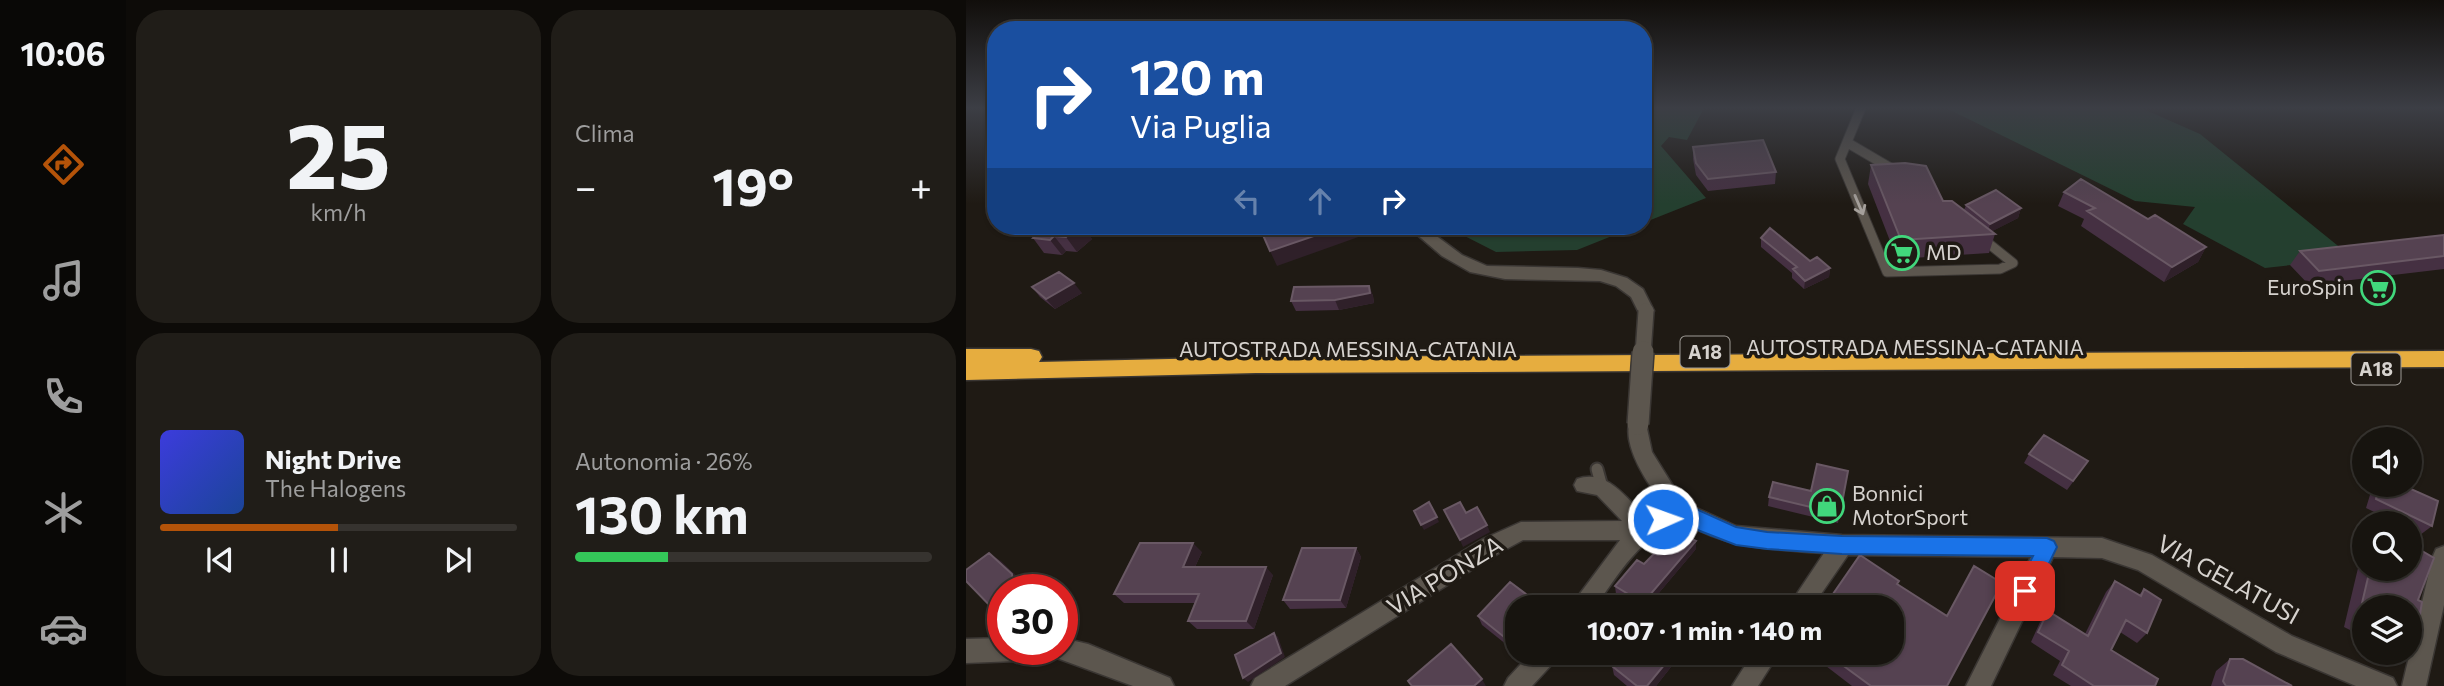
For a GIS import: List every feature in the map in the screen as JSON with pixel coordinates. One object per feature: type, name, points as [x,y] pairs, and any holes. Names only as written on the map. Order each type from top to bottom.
[{"type":"highway","name":"AUTOSTRADA MESSINA-CATANIA","points":[[966,357],[2444,349]]},
{"type":"highway","points":[[966,372],[1554,363],[2444,359]]},
{"type":"highway","name":"AUTOSTRADA MESSINA-CATANIA","points":[[966,378],[2444,368]]},
{"type":"street","name":"VIA GELATUSI","points":[[1426,235],[1456,259],[1486,271],[1507,274],[1595,275],[1626,282],[1643,298],[1646,311],[1638,424],[1643,453],[1655,478],[1685,512],[1707,525],[1736,536],[1842,545],[2102,548],[2144,562],[2284,644],[2385,686]]},
{"type":"street","points":[[1594,480],[1645,530]]},
{"type":"street","points":[[1591,595],[1645,530],[1663,519],[1685,512]]},
{"type":"street","name":"VIA PONZA","points":[[1264,686],[1521,531],[1645,530]]},
{"type":"street","points":[[1807,595],[1842,545]]},
{"type":"street","points":[[1978,686],[2047,547]]},
{"type":"street","points":[[2414,686],[2444,556]]},
{"type":"street","points":[[966,651],[987,650]]},
{"type":"street","points":[[1078,653],[1162,686]]},
{"type":"street","points":[[1516,686],[1536,665]]},
{"type":"street","points":[[1744,686],[1759,665]]},
{"type":"lane","points":[[1849,140],[1840,159],[1887,272],[2000,269],[2013,263],[1970,230]]},
{"type":"lane","points":[[1848,143],[1906,177]]},
{"type":"green space","points":[[1652,140],[1666,140],[1661,146],[1706,198],[1652,219]]},
{"type":"green space","points":[[2011,140],[2207,140],[2353,258],[2265,268],[2183,224],[2195,207],[2135,201]]},
{"type":"green space","points":[[1463,235],[1614,235],[1577,250],[1496,252]]},
{"type":"building","points":[[1763,140],[1776,172],[1708,179],[1696,163],[1693,147]]},
{"type":"building","points":[[1905,163],[1926,166],[1943,201],[1952,201],[1995,234],[1901,240],[1871,165]]},
{"type":"building","points":[[2081,179],[2148,219],[2155,215],[2206,247],[2172,267],[2087,211],[2095,208],[2064,192]]},
{"type":"building","points":[[1996,190],[2021,208],[1990,224],[1966,205]]},
{"type":"building","points":[[1770,228],[1810,261],[1817,257],[1830,268],[1805,281],[1793,269],[1797,267],[1761,238]]},
{"type":"building","points":[[1036,235],[1068,235],[1054,236],[1050,240],[1033,238]]},
{"type":"building","points":[[1263,235],[1317,235],[1270,251]]},
{"type":"building","points":[[2444,235],[2444,256],[2319,271],[2300,251]]},
{"type":"building","points":[[1059,272],[1074,283],[1046,299],[1032,287]]},
{"type":"building","points":[[1369,286],[1370,293],[1335,300],[1291,301],[1294,287]]},
{"type":"building","points":[[2044,435],[2088,461],[2073,481],[2029,454]]},
{"type":"building","points":[[1817,464],[1848,471],[1840,514],[1769,497],[1773,482],[1811,491]]},
{"type":"building","points":[[2422,494],[2438,501],[2432,526],[2422,521],[2422,511],[2401,511],[2376,499],[2422,497]]},
{"type":"building","points":[[1429,502],[1437,517],[1421,525],[1414,511]]},
{"type":"building","points":[[1460,502],[1466,513],[1477,507],[1487,525],[1460,540],[1444,510]]},
{"type":"building","points":[[1675,532],[1696,541],[1650,595],[1630,595],[1615,586],[1637,560],[1644,564]]},
{"type":"building","points":[[1140,543],[1193,543],[1183,567],[1266,567],[1246,621],[1188,621],[1199,594],[1114,594]]},
{"type":"building","points":[[1302,548],[1356,548],[1340,600],[1283,600]]},
{"type":"building","points":[[2422,551],[2434,558],[2420,595],[2364,595],[2367,581],[2422,581]]},
{"type":"building","points":[[989,553],[1012,574],[987,574],[987,603],[966,581],[966,570]]},
{"type":"building","points":[[1860,555],[1899,581],[1897,584],[1947,616],[1974,566],[2002,583],[1947,686],[1871,686],[1842,665],[1904,665],[1904,595],[1832,595]]},
{"type":"building","points":[[2115,581],[2141,596],[2144,589],[2161,600],[2147,633],[2126,620],[2111,650],[2158,679],[2155,686],[2094,686],[2062,665],[2069,651],[2038,632],[2048,611],[2088,636]]},
{"type":"building","points":[[1510,582],[1527,595],[1505,595],[1505,638],[1478,616]]},
{"type":"building","points":[[1274,633],[1281,653],[1243,678],[1235,655]]},
{"type":"building","points":[[1451,644],[1482,679],[1474,686],[1412,686],[1408,681]]},
{"type":"building","points":[[2230,659],[2243,659],[2292,686],[2226,686],[2223,681]]},
{"type":"building","points":[[1664,665],[1647,686],[1637,686],[1612,666]]},
{"type":"place","name":"MD","points":[[1902,253]]},
{"type":"place","name":"EuroSpin","points":[[2378,288]]},
{"type":"place","name":"Bonnici MotorSport","points":[[1827,506]]},
{"type":"route","points":[[1663,519],[1685,512],[1707,525],[1736,536],[1767,541],[1888,546],[2047,547],[2025,591]]}]
